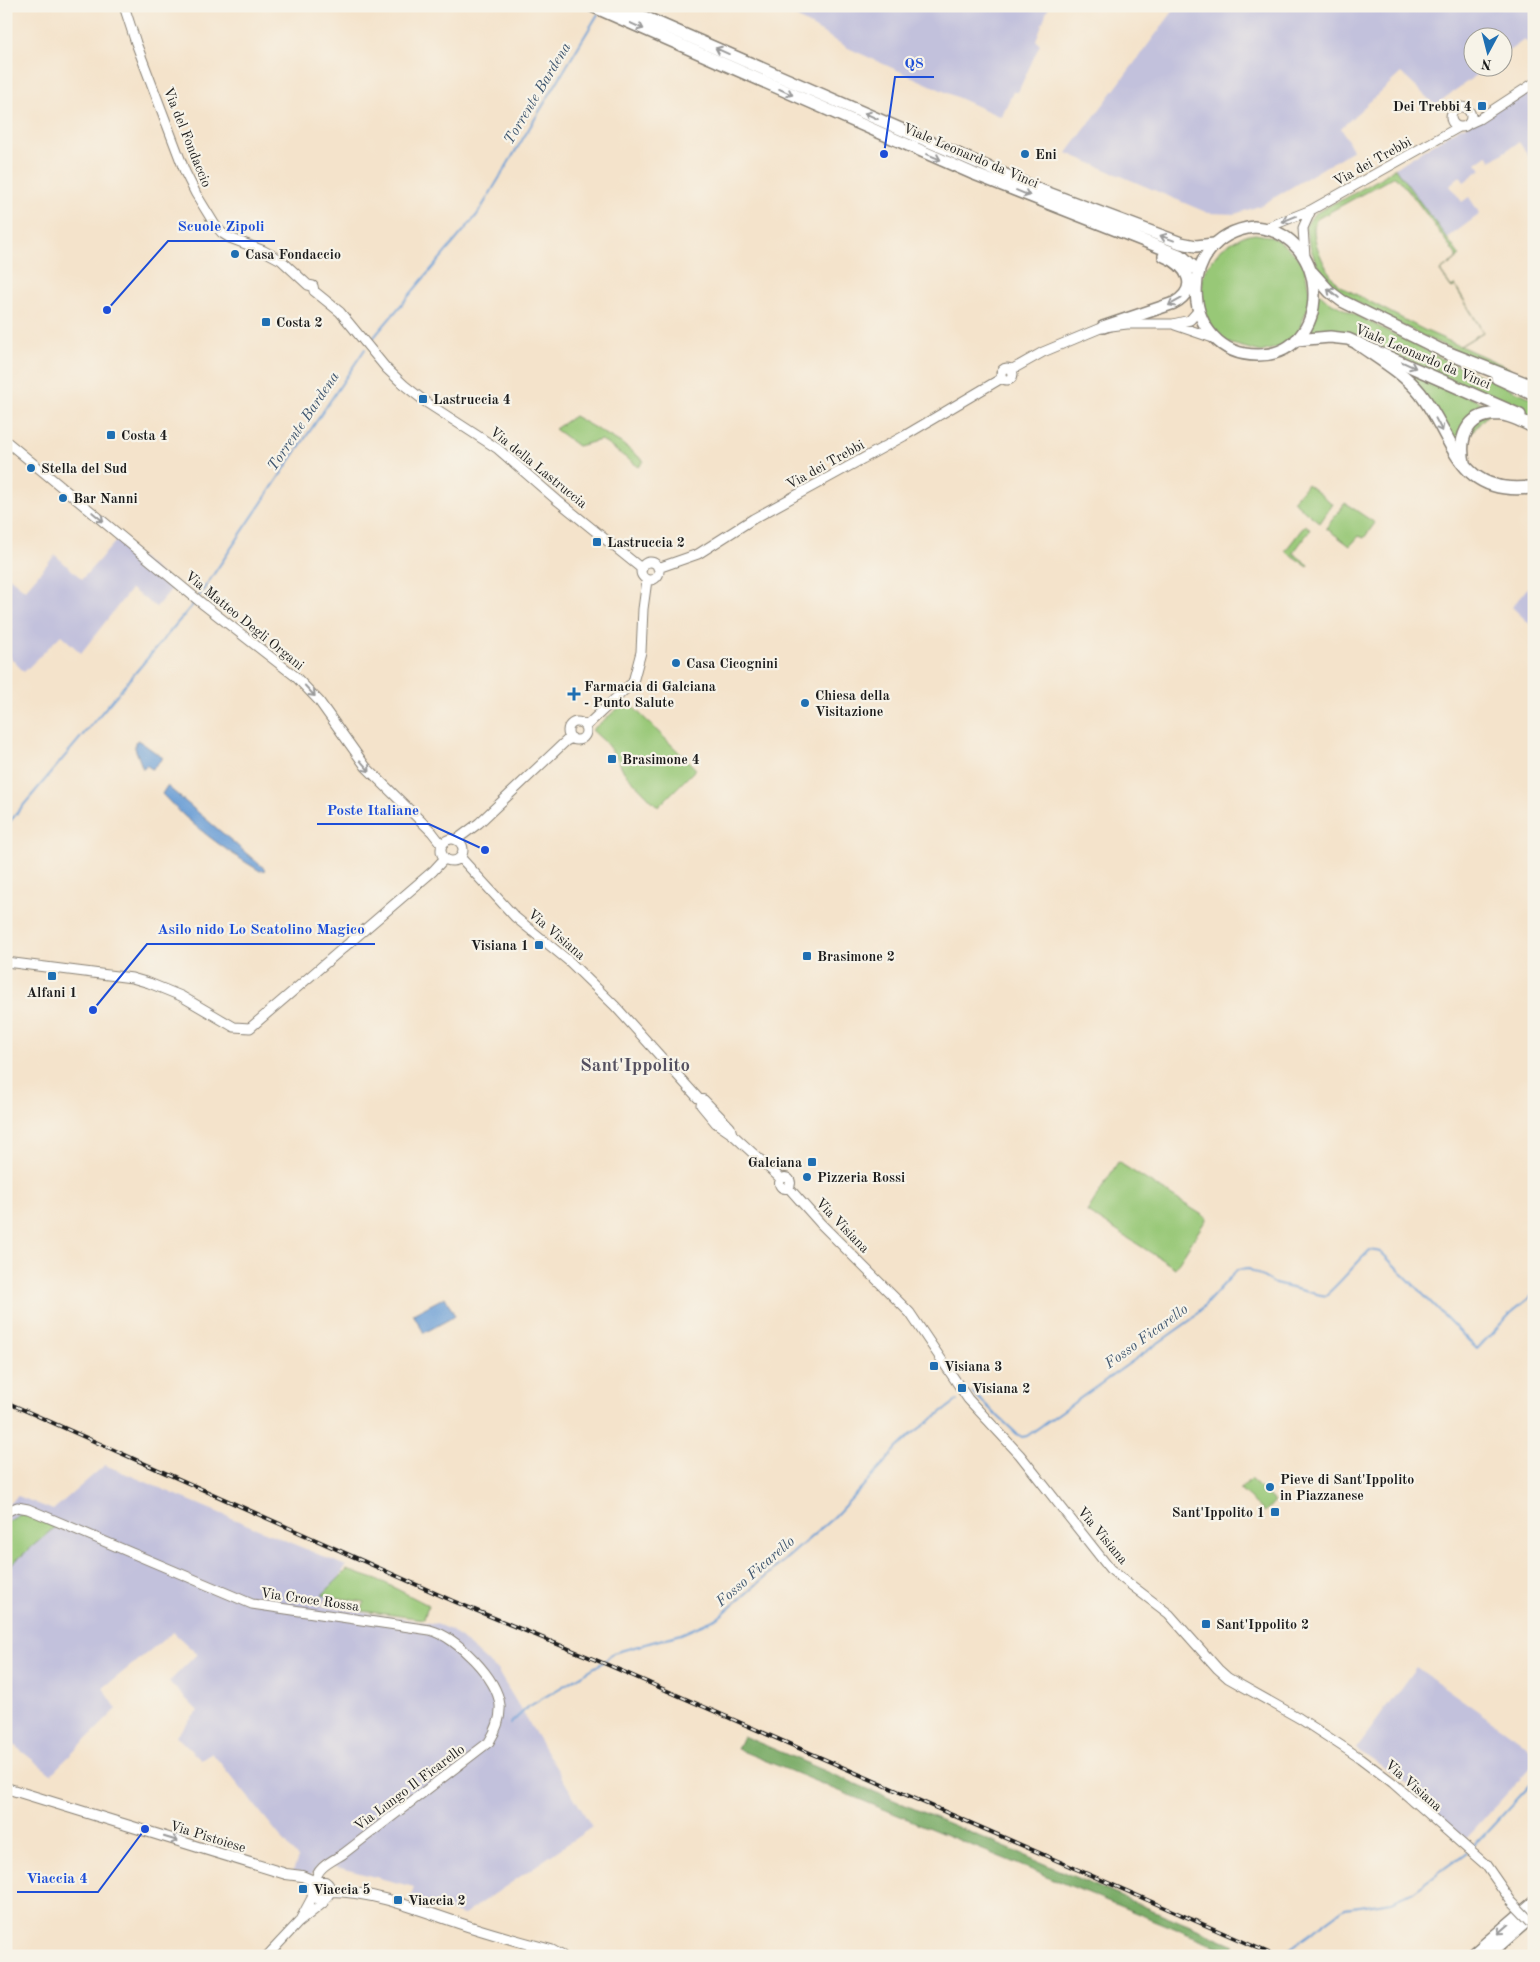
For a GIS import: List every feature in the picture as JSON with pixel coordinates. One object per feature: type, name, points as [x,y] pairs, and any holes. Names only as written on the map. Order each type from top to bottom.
[{"type":"highway","points":[[1357,343],[1391,366],[1420,393],[1438,422],[1451,449],[1465,467],[1486,482],[1513,488],[1534,487]]},
{"type":"highway","points":[[1443,351],[1534,387]]},
{"type":"highway","points":[[1465,467],[1461,451],[1463,436],[1470,424],[1482,416],[1497,414],[1507,416],[1534,427]]},
{"type":"main road","name":"Viale Leonardo da Vinci","points":[[592,6],[977,175],[1182,256],[1198,272]]},
{"type":"main road","name":"Viale Leonardo da Vinci","points":[[619,6],[1040,190],[1186,244],[1196,246],[1214,244]]},
{"type":"main road","points":[[1068,212],[1096,228],[1182,265],[1188,275],[1187,290],[1178,301],[1104,327]]},
{"type":"main road","name":"Viale Leonardo da Vinci","points":[[1312,272],[1313,308],[1307,325],[1296,340],[1280,350],[1256,355],[1237,352],[1228,348],[1216,339],[1207,328],[1199,310],[1196,290],[1198,272],[1204,257],[1214,244],[1238,230],[1254,227],[1266,228],[1288,238],[1305,258],[1312,272],[1330,292],[1342,301],[1534,395]]},
{"type":"main road","name":"Viale Leonardo da Vinci","points":[[1296,340],[1330,337],[1357,343],[1534,421]]},
{"type":"main road","name":"Via Pistoiese","points":[[6,1788],[286,1874],[302,1876],[320,1889],[357,1894],[404,1904],[473,1928],[555,1951],[562,1955]]},
{"type":"main road","points":[[1471,1956],[1534,1902]]},
{"type":"main road","points":[[1487,1956],[1534,1915]]},
{"type":"street","name":"Via del Fondaccio","points":[[124,6],[136,43],[186,172],[196,194],[215,225],[230,238],[264,251],[281,260],[340,312],[359,334]]},
{"type":"street","points":[[1452,119],[1455,125],[1459,127],[1468,124],[1479,119],[1534,83]]},
{"type":"street","points":[[1445,136],[1453,112],[1458,108],[1468,110],[1494,109]]},
{"type":"street","points":[[1468,110],[1471,118],[1468,124]]},
{"type":"street","name":"Via dei Trebbi","points":[[1266,228],[1312,210],[1459,127]]},
{"type":"street","points":[[1305,258],[1303,228],[1312,210]]},
{"type":"street","points":[[1104,327],[1127,324],[1172,324],[1190,320],[1199,310]]},
{"type":"street","points":[[1172,324],[1216,339]]},
{"type":"street","name":"Via dei Trebbi","points":[[658,568],[698,554],[753,519],[904,436],[1002,378],[1002,370],[1006,368],[1011,370],[1043,352],[1104,327]]},
{"type":"street","name":"Via della Lastruccia","points":[[359,334],[391,373],[409,390],[498,448],[558,501],[642,569]]},
{"type":"street","name":"Via Matteo Degli Organi","points":[[6,441],[194,597],[274,658],[307,688],[319,701],[366,767],[432,832],[442,845]]},
{"type":"street","points":[[459,842],[463,851],[460,857],[451,861],[445,858],[441,850],[442,845],[447,840],[459,842],[471,836],[479,824],[569,737],[569,729],[572,724],[585,724],[632,682],[641,652],[643,609],[647,580],[642,574],[642,569],[646,564],[656,565],[658,568],[657,577],[647,580]]},
{"type":"street","points":[[569,737],[576,740],[583,738],[586,733],[585,724]]},
{"type":"street","name":"Via Visiana","points":[[460,857],[515,917],[570,962],[615,1006],[698,1098],[704,1100],[730,1127],[732,1134],[781,1179],[780,1186],[784,1189],[788,1188],[821,1224],[910,1313],[968,1399],[1020,1454],[1110,1569],[1169,1614],[1228,1678],[1300,1718],[1360,1758],[1393,1783],[1489,1868],[1512,1901],[1534,1925]]},
{"type":"street","points":[[6,962],[132,978],[181,996],[234,1027],[247,1028],[255,1025],[433,871],[445,858]]},
{"type":"street","name":"Via Croce Rossa","points":[[8,1511],[17,1507],[28,1509],[252,1604],[423,1628],[439,1632],[468,1652],[496,1692],[500,1703],[500,1715],[494,1733]]},
{"type":"street","name":"Via Lungo Il Ficarello","points":[[320,1889],[316,1873],[483,1748],[494,1733]]},
{"type":"street","points":[[267,1956],[298,1923],[320,1889]]},
{"type":"shaded area","points":[[778,6],[1049,6],[1036,40],[1040,44],[1018,92],[1013,92],[1001,117],[848,48]]},
{"type":"shaded area","points":[[1177,6],[1534,6],[1534,47],[1524,40],[1512,49],[1512,28],[1462,28],[1462,78],[1472,78],[1435,105],[1401,73],[1341,128],[1353,150],[1262,205],[1235,214],[1208,213],[1067,153]]},
{"type":"shaded area","points":[[1534,83],[1534,164],[1519,142],[1491,161],[1487,155],[1476,163],[1481,169],[1464,182],[1460,176],[1455,180],[1450,186],[1462,202],[1469,197],[1480,214],[1446,239],[1395,168],[1461,127],[1466,126],[1471,118],[1494,109]]},
{"type":"shaded area","points":[[118,539],[175,585],[156,607],[131,589],[81,653],[61,635],[24,672],[6,653],[6,578],[8,576],[25,590],[55,555],[82,579]]},
{"type":"shaded area","points":[[1534,580],[1534,628],[1512,607]]},
{"type":"shaded area","points":[[105,1465],[346,1566],[321,1606],[436,1624],[451,1630],[497,1670],[592,1827],[464,1915],[410,1900],[414,1887],[321,1863],[311,1875],[293,1871],[298,1858],[212,1753],[201,1760],[176,1736],[198,1711],[169,1682],[197,1654],[173,1632],[103,1688],[117,1709],[51,1774],[6,1739],[6,1726],[10,1723],[6,1720],[6,1506],[18,1496],[53,1510]]},
{"type":"shaded area","points":[[1416,1667],[1534,1751],[1534,1764],[1465,1839],[1428,1811],[1429,1798],[1356,1749]]},
{"type":"green space","points":[[1395,168],[1460,256],[1456,259],[1456,255],[1415,199],[1395,176],[1317,219],[1314,225],[1316,244],[1335,281],[1340,286],[1424,330],[1509,368],[1511,374],[1431,340],[1334,289],[1317,264],[1305,227],[1314,214],[1344,199]]},
{"type":"green space","points":[[1255,234],[1268,236],[1279,241],[1297,256],[1304,265],[1311,300],[1298,332],[1282,346],[1261,352],[1228,343],[1212,328],[1201,299],[1202,278],[1206,268],[1222,248],[1243,236]]},
{"type":"green space","points":[[1455,285],[1483,332],[1455,286],[1451,287]]},
{"type":"green space","points":[[1319,293],[1328,301],[1447,361],[1534,399],[1534,417],[1344,333],[1323,330],[1307,334]]},
{"type":"green space","points":[[1394,365],[1501,411],[1490,412],[1456,450]]},
{"type":"green space","points":[[574,416],[621,443],[644,461],[639,467],[601,440],[578,446],[555,429]]},
{"type":"green space","points":[[1307,484],[1333,504],[1320,523],[1293,501]]},
{"type":"green space","points":[[1345,503],[1375,523],[1364,538],[1359,536],[1350,546],[1326,528]]},
{"type":"green space","points":[[1305,525],[1311,529],[1293,553],[1309,565],[1308,567],[1285,551]]},
{"type":"green space","points":[[627,701],[696,769],[658,807],[624,772],[617,758],[605,742],[592,730]]},
{"type":"green space","points":[[1118,1162],[1207,1218],[1175,1268],[1087,1212]]},
{"type":"green space","points":[[1250,1479],[1275,1501],[1265,1512],[1240,1490]]},
{"type":"green space","points":[[23,1513],[55,1527],[6,1569],[6,1523]]},
{"type":"green space","points":[[347,1570],[383,1582],[428,1605],[424,1619],[362,1611],[364,1602],[322,1595]]},
{"type":"green space","points":[[743,1736],[1235,1945],[1229,1951],[737,1749]]},
{"type":"water","points":[[138,740],[163,758],[152,769],[146,765],[143,769],[135,748],[135,742]]},
{"type":"water","points":[[167,786],[266,870],[260,871],[246,863],[196,826],[162,794]]},
{"type":"water","points":[[445,1297],[455,1316],[424,1333],[413,1314]]},
{"type":"waterway","name":"Torrente Bardena","points":[[369,343],[477,215],[598,14]]},
{"type":"waterway","name":"Torrente Bardena","points":[[199,596],[365,349]]},
{"type":"waterway","name":"Torrente Bardena","points":[[6,826],[195,602]]},
{"type":"waterway","name":"Fosso Ficarello","points":[[972,1392],[1017,1434],[1022,1437],[1027,1436],[1192,1319],[1237,1270],[1249,1269],[1275,1284],[1325,1296],[1370,1250],[1381,1252],[1477,1349],[1511,1313],[1534,1294]]},
{"type":"waterway","name":"Fosso Ficarello","points":[[510,1724],[528,1707],[605,1661],[613,1653],[681,1634],[718,1618],[834,1517],[912,1434],[958,1400]]},
{"type":"waterway","points":[[1472,1848],[1534,1781]]},
{"type":"waterway","points":[[1280,1956],[1345,1908],[1392,1901],[1413,1891],[1467,1852]]},
{"type":"railway","points":[[6,1402],[453,1601],[608,1665],[1276,1956]]},
{"type":"place","name":"Dei Trebbi 4","points":[[1482,106]]},
{"type":"place","name":"Q8","points":[[884,154]]},
{"type":"place","name":"Eni","points":[[1025,154]]},
{"type":"place","name":"Casa Fondaccio","points":[[235,254]]},
{"type":"place","name":"Scuole Zipoli","points":[[107,310]]},
{"type":"place","name":"Costa 2","points":[[266,322]]},
{"type":"place","name":"Lastruccia 4","points":[[423,399]]},
{"type":"place","name":"Costa 4","points":[[111,435]]},
{"type":"place","name":"Stella del Sud","points":[[31,468]]},
{"type":"place","name":"Bar Nanni","points":[[63,498]]},
{"type":"place","name":"Lastruccia 2","points":[[597,542]]},
{"type":"place","name":"Casa Cicognini","points":[[676,663]]},
{"type":"place","name":"Farmacia di Galciana - Punto Salute","points":[[574,694]]},
{"type":"place","name":"Chiesa della Visitazione","points":[[805,703]]},
{"type":"place","name":"Brasimone 4","points":[[612,759]]},
{"type":"place","name":"Poste Italiane","points":[[485,850]]},
{"type":"place","name":"Visiana 1","points":[[539,945]]},
{"type":"place","name":"Brasimone 2","points":[[807,956]]},
{"type":"place","name":"Alfani 1","points":[[52,976]]},
{"type":"place","name":"Asilo nido Lo Scatolino Magico","points":[[93,1010]]},
{"type":"place","name":"Galciana","points":[[812,1162]]},
{"type":"place","name":"Pizzeria Rossi","points":[[807,1177]]},
{"type":"place","name":"Visiana 3","points":[[934,1366]]},
{"type":"place","name":"Visiana 2","points":[[962,1388]]},
{"type":"place","name":"Pieve di Sant'Ippolito in Piazzanese","points":[[1270,1487]]},
{"type":"place","name":"Sant'Ippolito 1","points":[[1275,1512]]},
{"type":"place","name":"Sant'Ippolito 2","points":[[1206,1624]]},
{"type":"place","name":"Viaccia 4","points":[[145,1829]]},
{"type":"place","name":"Viaccia 5","points":[[303,1889]]},
{"type":"place","name":"Viaccia 2","points":[[398,1900]]},
{"type":"district","name":"Sant'Ippolito","points":[[635,1064]]}]
